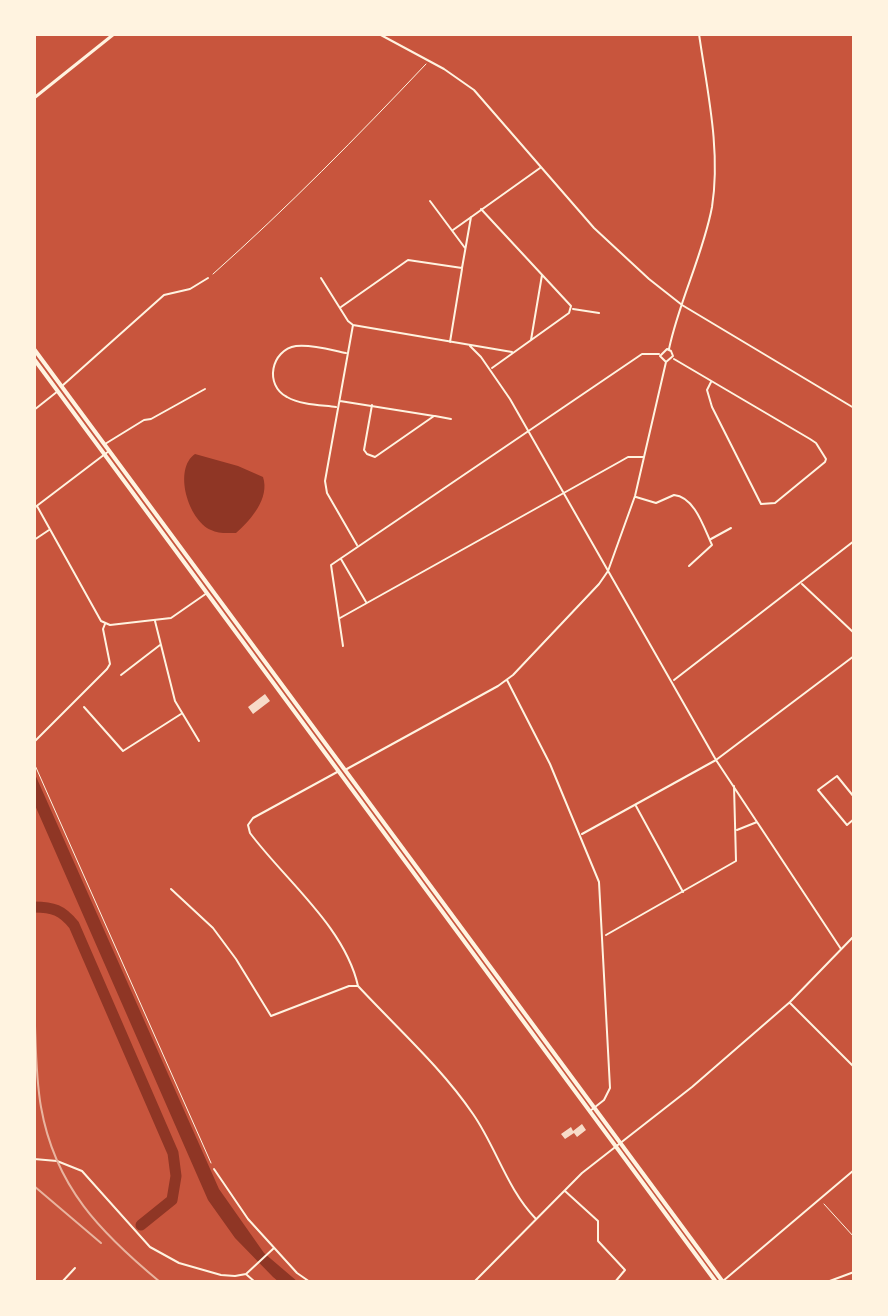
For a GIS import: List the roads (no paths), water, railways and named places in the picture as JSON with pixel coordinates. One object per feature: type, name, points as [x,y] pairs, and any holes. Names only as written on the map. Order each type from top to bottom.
[{"type":"main road","points":[[34,349],[591,1110]]},
{"type":"main road","points":[[34,359],[338,771],[722,1282]]},
{"type":"main road","points":[[618,1146],[716,1282]]},
{"type":"street","points":[[34,98],[114,34]]},
{"type":"street","points":[[379,34],[474,90],[607,241],[682,305],[854,408]]},
{"type":"street","points":[[700,34],[715,151],[715,174],[709,218],[669,350],[672,358],[816,443],[826,459],[823,465],[775,503],[765,505],[757,499],[712,407],[707,390],[711,382]]},
{"type":"street","points":[[453,230],[540,168]]},
{"type":"street","points":[[430,201],[466,249]]},
{"type":"street","points":[[481,209],[570,304],[571,309]]},
{"type":"street","points":[[450,342],[471,217]]},
{"type":"street","points":[[340,308],[408,260],[462,268]]},
{"type":"street","points":[[531,340],[542,274]]},
{"type":"street","points":[[34,410],[164,295],[190,289],[208,278]]},
{"type":"street","points":[[321,278],[353,325],[513,352]]},
{"type":"street","points":[[490,370],[571,309],[599,313]]},
{"type":"street","points":[[353,325],[326,487],[358,546]]},
{"type":"street","points":[[470,346],[490,370],[528,431],[716,760],[841,949]]},
{"type":"street","points":[[337,407],[284,396],[275,384],[273,370],[278,357],[292,347],[347,353]]},
{"type":"street","points":[[660,354],[664,349],[669,350]]},
{"type":"street","points":[[343,646],[331,565],[642,354],[660,354]]},
{"type":"street","points":[[660,354],[666,362]]},
{"type":"street","points":[[536,1219],[527,1210],[474,1115],[358,986],[356,975],[335,935],[253,838],[248,828],[253,818],[507,680],[576,610],[608,571],[635,496],[666,362],[672,358]]},
{"type":"street","points":[[99,448],[144,420],[205,389]]},
{"type":"street","points":[[339,400],[451,419]]},
{"type":"street","points":[[372,405],[364,450],[375,457],[434,416]]},
{"type":"street","points":[[110,450],[35,507],[98,618],[105,623],[171,618],[211,589]]},
{"type":"street","points":[[339,618],[628,457],[644,457]]},
{"type":"street","points":[[635,496],[656,503],[674,495],[684,497],[701,521],[711,549],[689,566]]},
{"type":"street","points":[[710,540],[731,528]]},
{"type":"street","points":[[34,540],[50,529]]},
{"type":"street","points":[[672,681],[854,541]]},
{"type":"street","points":[[341,558],[366,602]]},
{"type":"street","points":[[801,583],[854,633]]},
{"type":"street","points":[[155,620],[175,701],[199,741]]},
{"type":"street","points":[[34,742],[110,664],[103,629],[105,623]]},
{"type":"street","points":[[121,675],[161,644]]},
{"type":"street","points":[[581,834],[716,760],[854,656]]},
{"type":"street","points":[[507,680],[581,834],[599,882],[610,1088],[606,1097],[591,1110]]},
{"type":"street","points":[[84,707],[123,751],[182,713]]},
{"type":"street","points":[[854,797],[837,776],[818,790],[847,825],[854,819]]},
{"type":"street","points":[[604,935],[736,861],[734,785]]},
{"type":"street","points":[[635,805],[684,892]]},
{"type":"street","points":[[736,831],[758,821]]},
{"type":"street","points":[[171,889],[213,928],[271,1016],[349,986],[358,986]]},
{"type":"street","points":[[474,1282],[593,1163],[692,1087],[790,1002],[854,936]]},
{"type":"street","points":[[790,1002],[854,1067]]},
{"type":"street","points":[[34,1159],[57,1161],[82,1171],[111,1207],[161,1255],[179,1263],[221,1275],[246,1274],[274,1248]]},
{"type":"street","points":[[214,1169],[248,1219],[297,1273],[310,1282]]},
{"type":"street","points":[[722,1282],[854,1170]]},
{"type":"street","points":[[565,1190],[598,1221],[598,1241],[625,1270],[615,1282]]},
{"type":"street","points":[[62,1282],[75,1268]]},
{"type":"street","points":[[827,1282],[854,1272]]},
{"type":"street","points":[[246,1274],[255,1282]]},
{"type":"waterway","points":[[34,907],[57,910],[74,925],[173,1153],[176,1176],[172,1200],[141,1225]]},
{"type":"railway","points":[[34,1002],[39,1094],[57,1161],[69,1185],[100,1226],[160,1282]]},
{"type":"railway","points":[[34,1186],[101,1243]]}]
